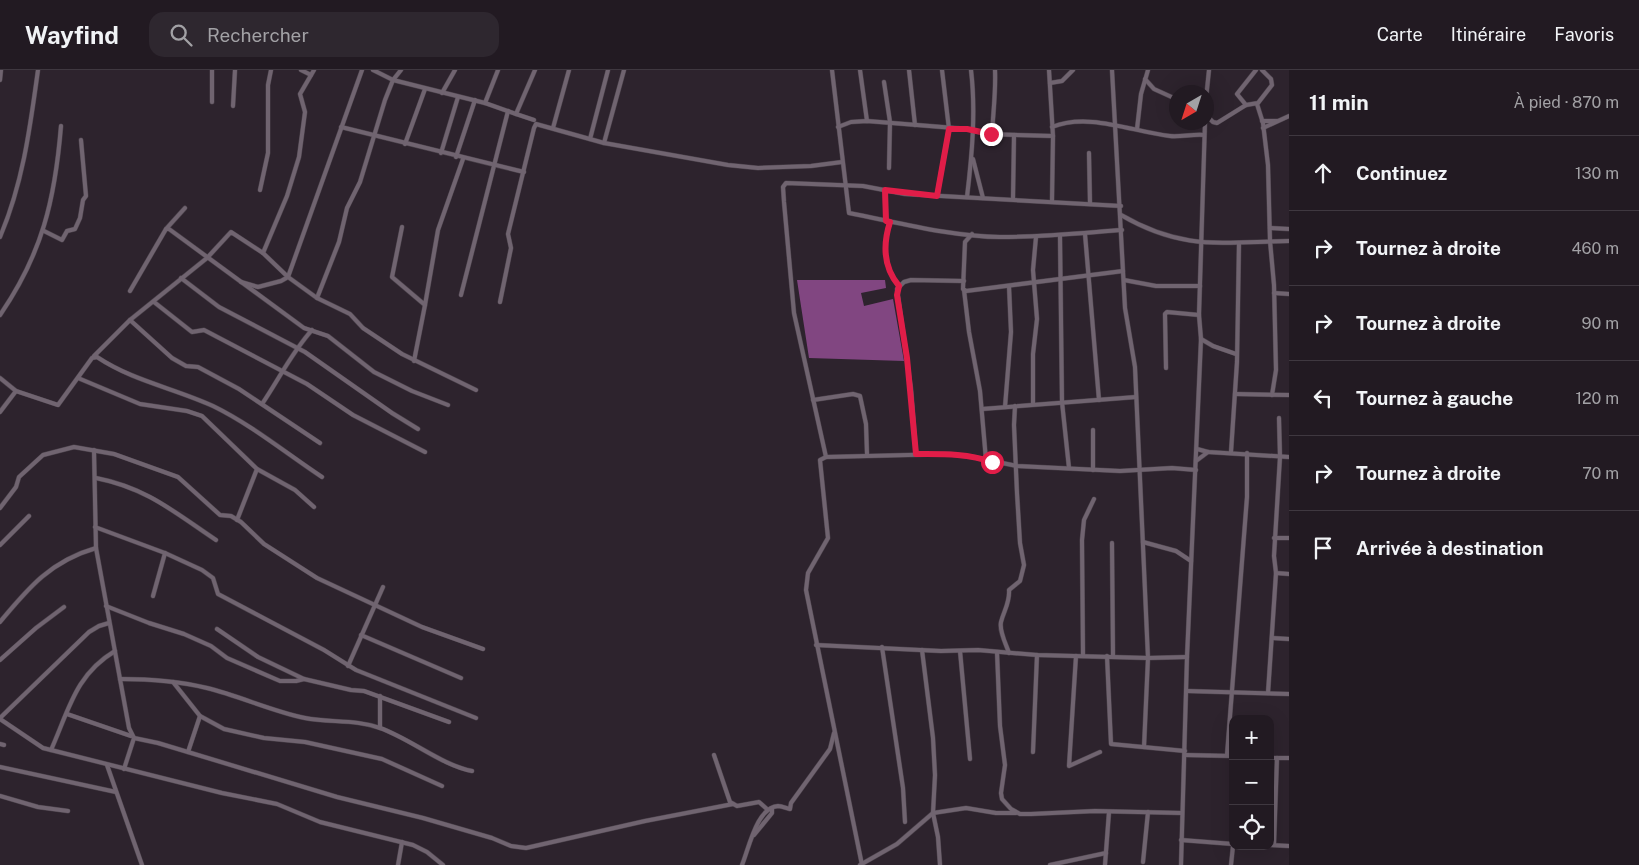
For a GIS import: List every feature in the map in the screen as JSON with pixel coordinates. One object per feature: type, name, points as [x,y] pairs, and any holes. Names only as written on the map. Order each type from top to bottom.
[{"type":"street","points":[[0,80],[1,70]]},
{"type":"street","points":[[0,238],[11,210],[24,163],[38,70]]},
{"type":"street","points":[[212,70],[212,102]]},
{"type":"street","points":[[233,106],[235,70]]},
{"type":"street","points":[[260,190],[268,153],[268,85],[271,70]]},
{"type":"street","points":[[301,70],[310,75]]},
{"type":"street","points":[[262,253],[287,196],[299,157],[305,112],[300,94],[314,70]]},
{"type":"street","points":[[239,282],[258,287],[281,282],[288,277],[362,70]]},
{"type":"street","points":[[373,70],[393,80],[442,94],[475,100],[534,120]]},
{"type":"street","points":[[317,298],[339,242],[347,208],[360,182],[373,136],[393,80],[401,70]]},
{"type":"street","points":[[442,94],[455,70]]},
{"type":"street","points":[[485,103],[498,70]]},
{"type":"street","points":[[516,114],[535,70]]},
{"type":"street","points":[[553,128],[569,70]]},
{"type":"street","points":[[590,139],[608,70]]},
{"type":"street","points":[[604,143],[624,70]]},
{"type":"street","points":[[832,70],[849,213],[888,222],[999,237],[1060,236],[1122,230]]},
{"type":"street","points":[[860,70],[867,121]]},
{"type":"street","points":[[909,70],[915,125]]},
{"type":"street","points":[[937,196],[949,129],[942,70]]},
{"type":"street","points":[[966,197],[972,156],[974,107],[971,70]]},
{"type":"street","points":[[992,134],[993,108],[996,95],[995,70]]},
{"type":"street","points":[[1049,70],[1053,136],[1052,202]]},
{"type":"street","points":[[1050,83],[1062,81],[1073,70]]},
{"type":"street","points":[[1112,70],[1121,206],[1125,308],[1136,367],[1148,658],[1144,747]]},
{"type":"street","points":[[1137,129],[1148,70]]},
{"type":"street","points":[[1207,85],[1209,70]]},
{"type":"street","points":[[1246,105],[1237,94],[1256,70]]},
{"type":"street","points":[[1214,122],[1246,105],[1257,104],[1272,85],[1271,79],[1262,70]]},
{"type":"street","points":[[1145,79],[1156,90],[1169,96]]},
{"type":"street","points":[[884,82],[883,88],[890,122],[889,168]]},
{"type":"street","points":[[405,144],[425,89]]},
{"type":"street","points":[[441,153],[458,97]]},
{"type":"street","points":[[456,157],[475,100]]},
{"type":"street","points":[[1257,104],[1262,121],[1268,165],[1276,370],[1272,395]]},
{"type":"street","points":[[461,296],[508,112]]},
{"type":"street","points":[[1263,128],[1289,117]]},
{"type":"street","points":[[1262,121],[1281,120]]},
{"type":"street","points":[[838,127],[851,122],[867,121],[972,130],[992,134],[1053,136]]},
{"type":"street","points":[[500,302],[511,248],[508,234],[534,126],[538,124],[604,143],[702,162],[758,168],[811,166],[842,162]]},
{"type":"street","points":[[1052,127],[1068,124],[1115,125],[1171,136],[1204,135]]},
{"type":"street","points":[[0,314],[24,275],[44,231],[53,193],[61,126]]},
{"type":"street","points":[[342,127],[463,159],[524,172]]},
{"type":"street","points":[[1181,865],[1187,657],[1201,339],[1199,315],[1204,130]]},
{"type":"street","points":[[1013,199],[1014,135]]},
{"type":"street","points":[[44,231],[62,240],[67,230],[75,229],[79,222],[86,189],[81,140]]},
{"type":"street","points":[[1089,153],[1090,204]]},
{"type":"street","points":[[972,156],[983,198]]},
{"type":"street","points":[[414,360],[438,230],[463,159]]},
{"type":"street","points":[[826,457],[794,313],[783,187],[791,182],[863,186],[937,196],[1121,206]]},
{"type":"street","points":[[885,190],[888,222],[885,253],[893,277],[899,286],[897,295],[907,358],[916,454]]},
{"type":"street","points":[[130,291],[155,245],[166,229],[185,208]]},
{"type":"street","points":[[1121,214],[1154,232],[1188,242],[1239,244],[1289,241]]},
{"type":"street","points":[[402,227],[392,278],[425,305]]},
{"type":"street","points":[[1270,228],[1289,229]]},
{"type":"street","points":[[166,229],[304,328],[328,336],[374,372],[412,391],[448,405]]},
{"type":"street","points":[[0,378],[19,392],[58,405],[94,356],[130,320],[207,258],[231,232],[262,253],[288,277],[317,298],[350,314],[363,328],[414,360],[476,390]]},
{"type":"street","points":[[972,234],[965,242],[964,290],[982,409],[986,460]]},
{"type":"street","points":[[1085,234],[1099,400]]},
{"type":"street","points":[[1033,404],[1033,354],[1037,319],[1034,282],[1036,236]]},
{"type":"street","points":[[1060,236],[1062,402],[1068,468]]},
{"type":"street","points":[[1231,452],[1236,354],[1236,306],[1240,281],[1238,264],[1239,244]]},
{"type":"street","points":[[964,290],[1124,271]]},
{"type":"street","points":[[181,278],[219,307],[296,347],[392,413],[418,428]]},
{"type":"street","points":[[899,286],[911,280],[964,281]]},
{"type":"street","points":[[1124,280],[1156,286],[1200,286]]},
{"type":"street","points":[[1006,407],[1011,332],[1009,286]]},
{"type":"street","points":[[1274,293],[1289,294]]},
{"type":"street","points":[[154,302],[194,333],[204,330],[307,384],[358,418],[425,452]]},
{"type":"street","points":[[1166,368],[1164,314],[1168,312],[1199,315]]},
{"type":"street","points":[[130,320],[172,358],[186,366],[198,367],[262,404],[320,443]]},
{"type":"street","points":[[262,404],[284,373],[296,347],[312,330]]},
{"type":"street","points":[[1201,339],[1213,346],[1236,354]]},
{"type":"street","points":[[94,356],[119,371],[193,397],[222,411],[322,477]]},
{"type":"street","points":[[78,378],[140,404],[187,411],[202,416],[257,469],[295,490],[314,507]]},
{"type":"street","points":[[0,412],[19,392]]},
{"type":"street","points":[[813,400],[853,394],[860,396],[866,424],[867,454]]},
{"type":"street","points":[[1234,394],[1289,395]]},
{"type":"street","points":[[982,409],[1136,398]]},
{"type":"street","points":[[1009,653],[1003,638],[1001,623],[1006,612],[1009,590],[1020,581],[1024,565],[1020,543],[1014,425],[1015,406]]},
{"type":"street","points":[[1268,693],[1276,573],[1274,538],[1280,457],[1280,418]]},
{"type":"street","points":[[1093,430],[1093,470]]},
{"type":"street","points":[[0,508],[16,487],[18,478],[43,455],[67,448],[94,450],[130,459],[178,477],[220,515],[231,516],[264,544],[317,578],[422,627],[483,649]]},
{"type":"street","points":[[1197,449],[1208,452],[1289,457]]},
{"type":"street","points":[[94,450],[96,548],[114,651],[133,737],[124,769]]},
{"type":"street","points":[[1196,461],[1208,452]]},
{"type":"street","points":[[1107,656],[1110,743],[1114,746],[1227,755],[1247,497],[1247,453]]},
{"type":"street","points":[[1182,813],[1020,814],[996,813],[966,808],[933,812],[897,844],[861,864],[816,645],[806,584],[810,568],[828,538],[820,460],[826,457],[867,454],[949,454],[1017,466],[1093,470],[1139,471],[1162,468],[1196,470]]},
{"type":"street","points":[[237,520],[257,469]]},
{"type":"street","points":[[96,478],[115,482],[151,496],[216,540]]},
{"type":"street","points":[[1084,656],[1082,540],[1084,520],[1094,499]]},
{"type":"street","points":[[0,544],[29,516]]},
{"type":"street","points":[[95,527],[165,553],[209,574],[213,578],[216,591],[221,596],[348,666],[476,718]]},
{"type":"street","points":[[1274,538],[1289,538]]},
{"type":"street","points":[[1143,542],[1176,551],[1191,561]]},
{"type":"street","points":[[1112,543],[1114,656]]},
{"type":"street","points":[[0,622],[15,603],[50,569],[78,553],[96,548]]},
{"type":"street","points":[[153,596],[165,553]]},
{"type":"street","points":[[1276,573],[1289,574]]},
{"type":"street","points":[[348,666],[383,586]]},
{"type":"street","points":[[106,606],[184,634],[211,646],[227,658],[280,681],[304,679]]},
{"type":"street","points":[[0,660],[36,628],[64,607]]},
{"type":"street","points":[[109,623],[89,632],[0,718],[40,746],[51,750],[107,765],[277,804],[320,822],[421,848],[443,865]]},
{"type":"street","points":[[217,629],[258,657],[304,679],[380,696],[449,722]]},
{"type":"street","points":[[361,636],[461,678]]},
{"type":"street","points":[[1272,638],[1289,639]]},
{"type":"street","points":[[816,645],[1036,655],[1148,658],[1187,657]]},
{"type":"street","points":[[882,647],[903,788],[905,822]]},
{"type":"street","points":[[922,650],[933,738],[935,775],[933,812],[938,838],[940,865]]},
{"type":"street","points":[[51,750],[84,676],[96,663],[114,651]]},
{"type":"street","points":[[960,651],[970,759]]},
{"type":"street","points":[[997,652],[1000,726],[1005,765],[1001,793],[1006,805],[1020,814]]},
{"type":"street","points":[[1033,752],[1036,655]]},
{"type":"street","points":[[1076,656],[1069,766],[1100,752]]},
{"type":"street","points":[[120,679],[172,681],[208,688],[304,718],[350,721],[380,728],[444,759],[456,768],[472,770]]},
{"type":"street","points":[[172,681],[200,716],[224,729],[306,742],[382,759],[442,786]]},
{"type":"street","points":[[1187,691],[1231,694],[1289,694]]},
{"type":"street","points":[[380,696],[380,728]]},
{"type":"street","points":[[67,714],[133,737],[337,797],[424,818],[512,846],[526,848],[645,821],[733,804],[737,806],[759,802],[770,809]]},
{"type":"street","points":[[188,752],[200,716]]},
{"type":"street","points":[[742,865],[758,823],[770,809],[776,806],[790,809],[791,803],[832,744],[834,728]]},
{"type":"street","points":[[714,755],[728,798],[733,804]]},
{"type":"street","points":[[1274,805],[1276,758],[1289,758]]},
{"type":"street","points":[[107,765],[142,865]]},
{"type":"street","points":[[0,767],[116,792]]},
{"type":"street","points":[[0,796],[38,807],[68,811]]},
{"type":"street","points":[[1106,865],[1109,812]]},
{"type":"street","points":[[1144,862],[1148,812]]},
{"type":"street","points":[[1181,840],[1229,845]]},
{"type":"street","points":[[398,865],[402,842]]},
{"type":"street","points":[[1274,845],[1289,846]]},
{"type":"street","points":[[1231,865],[1232,850]]},
{"type":"street","points":[[1050,865],[1072,863],[1106,853]]},
{"type":"shaded area","points":[[797,280],[885,280],[886,288],[861,293],[864,306],[893,299],[904,361],[809,358]]},
{"type":"route","points":[[991,134],[967,129],[949,129],[937,196],[905,194],[885,190],[886,221],[890,222],[884,247],[893,277],[899,286],[897,295],[911,389],[916,454],[949,454],[980,458],[992,462]]}]
